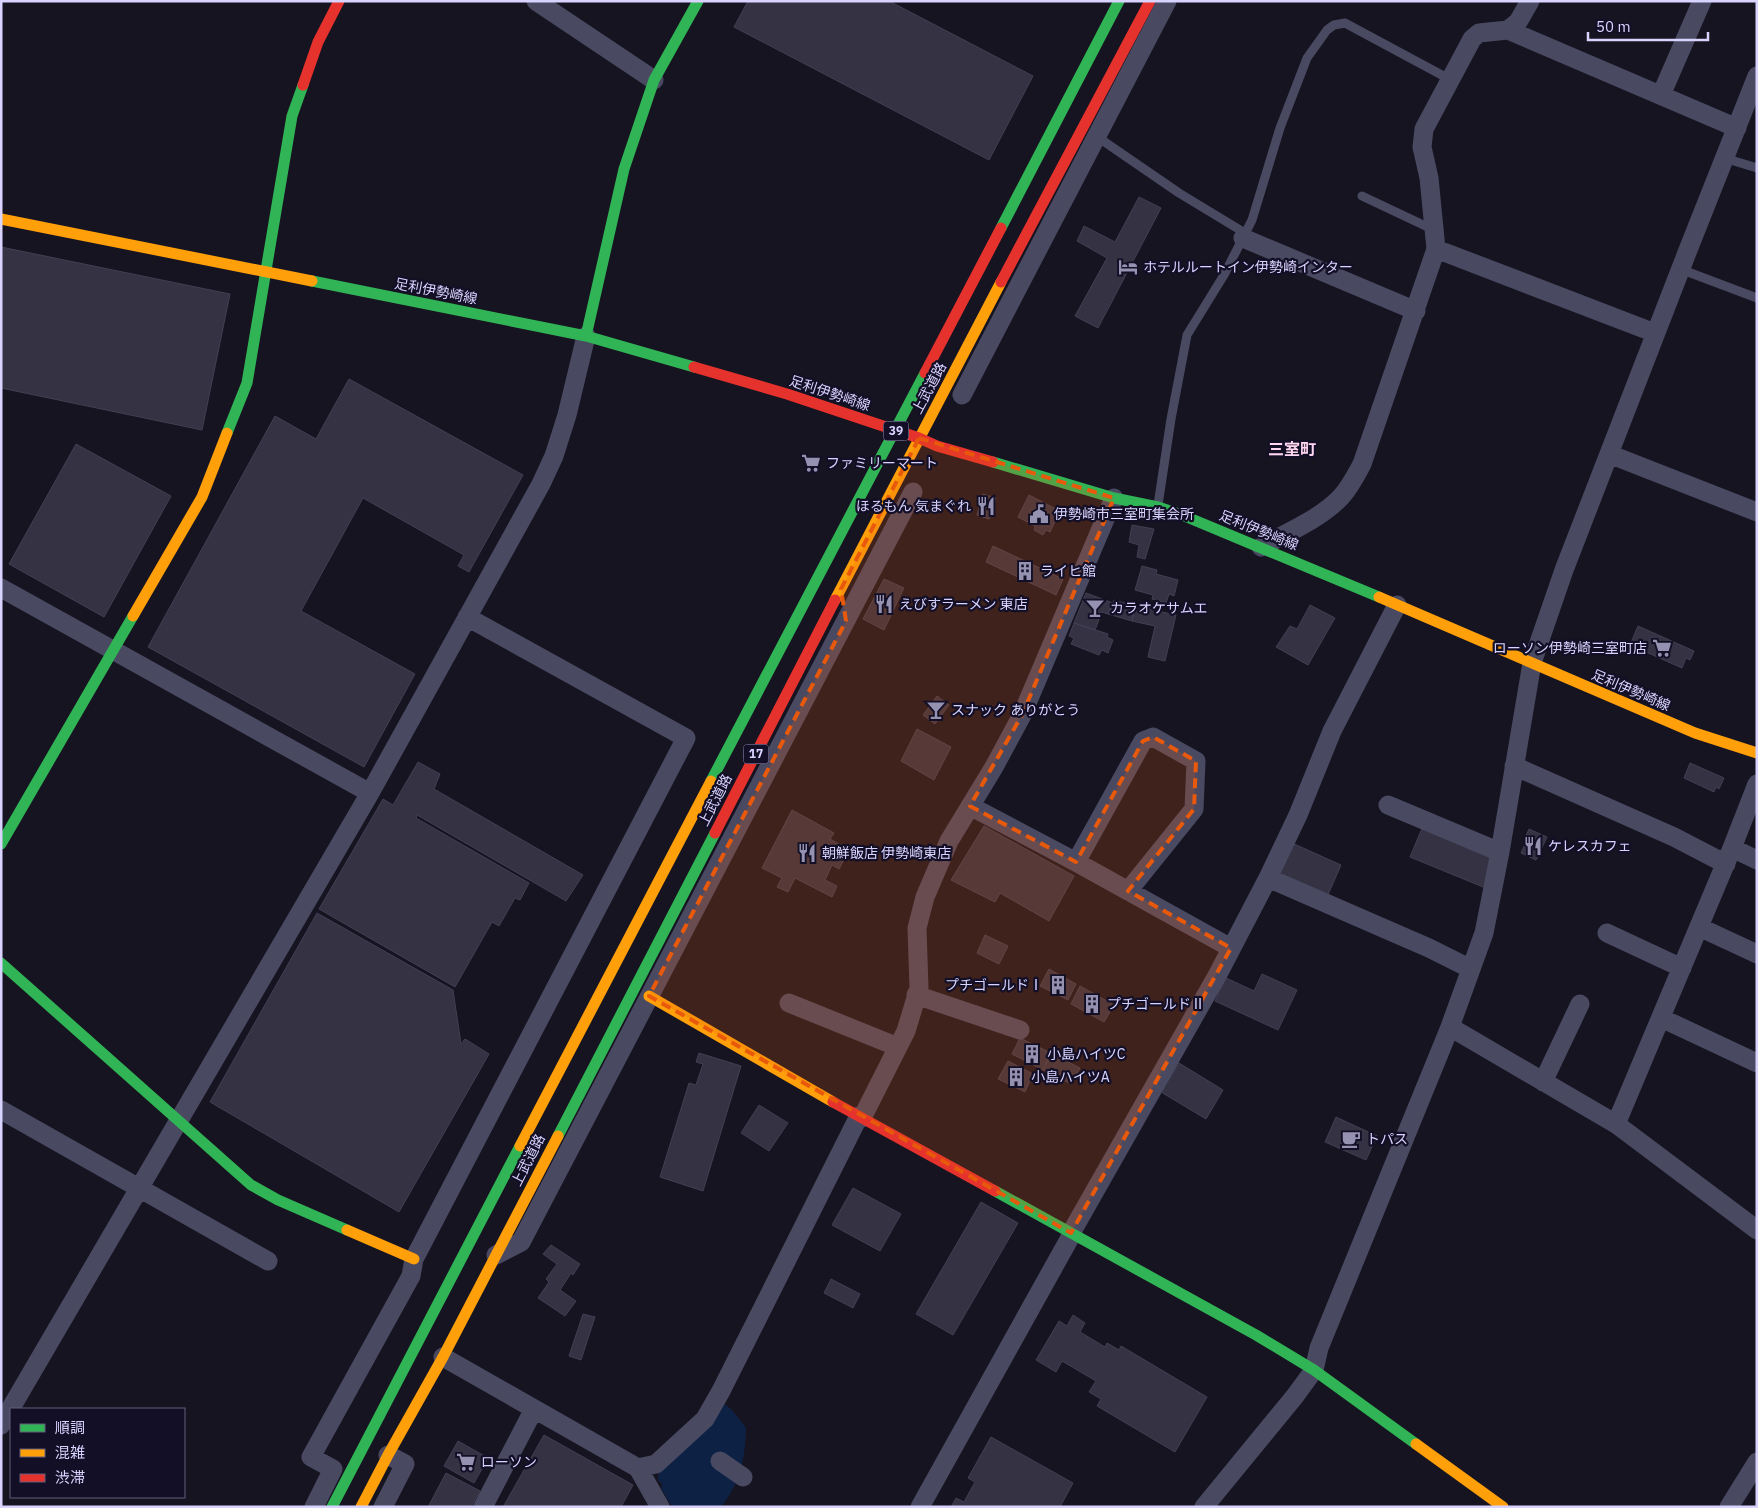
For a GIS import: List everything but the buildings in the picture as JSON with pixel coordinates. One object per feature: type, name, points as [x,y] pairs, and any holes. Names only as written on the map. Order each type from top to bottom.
[{"type":"main road","points":[[1,844],[202,496],[209,479],[247,383],[292,116],[318,42],[339,1]]},
{"type":"main road","points":[[586,336],[624,169],[654,80],[698,1]]},
{"type":"main road","name":"上武道路","points":[[332,1507],[415,1345],[896,431],[1119,1]]},
{"type":"main road","name":"上武道路","points":[[361,1507],[443,1357],[919,438],[1150,1]]},
{"type":"main road","name":"足利伊勢崎線","points":[[1,219],[586,336],[787,394],[938,446],[1114,498],[1158,507],[1261,547],[1695,733],[1757,754]]},
{"type":"main road","points":[[1,962],[252,1184],[278,1200],[414,1258]]},
{"type":"main road","points":[[649,996],[861,1117],[1072,1233],[1314,1370],[1503,1507]]},
{"type":"street","points":[[536,1],[654,80]]},
{"type":"street","points":[[962,395],[1167,1]]},
{"type":"street","points":[[1508,30],[1518,22],[1530,1]]},
{"type":"street","points":[[1661,95],[1702,1]]},
{"type":"street","points":[[1261,547],[1327,509],[1348,488],[1362,464],[1416,312],[1436,240],[1429,178],[1422,148],[1424,129],[1472,39],[1479,33],[1508,30],[1737,128]]},
{"type":"street","points":[[1204,1507],[1314,1370],[1319,1348],[1450,1027],[1484,933],[1500,852],[1532,663],[1564,570],[1608,454],[1757,76]]},
{"type":"street","points":[[1244,235],[1416,312]]},
{"type":"street","points":[[1436,240],[1655,333]]},
{"type":"street","points":[[1008,271],[1034,257]]},
{"type":"street","points":[[11,1408],[370,793],[541,484],[554,456],[586,336]]},
{"type":"street","points":[[1608,454],[1757,512]]},
{"type":"street","points":[[496,1255],[521,1242],[913,492]]},
{"type":"street","points":[[638,1468],[656,1464],[705,1419],[906,1031],[918,988],[917,928],[925,897],[949,841],[994,767],[1022,715],[1114,498]]},
{"type":"street","points":[[1,588],[370,793]]},
{"type":"street","points":[[841,589],[846,621]]},
{"type":"street","points":[[920,1507],[1218,974],[1268,878],[1298,814],[1332,731],[1397,605]]},
{"type":"street","points":[[314,1507],[333,1469],[311,1457],[411,1276],[414,1258],[686,738],[468,617]]},
{"type":"street","points":[[1076,862],[1143,741],[1153,737],[1162,741],[1196,760],[1194,809],[1128,891]]},
{"type":"street","points":[[1514,766],[1626,818],[1674,837],[1729,856],[1757,860]]},
{"type":"street","points":[[1616,1124],[1729,856],[1757,784]]},
{"type":"street","points":[[1388,805],[1500,852]]},
{"type":"street","points":[[970,806],[1231,948]]},
{"type":"street","points":[[1268,878],[1428,948],[1471,969]]},
{"type":"street","points":[[1699,927],[1757,954]]},
{"type":"street","points":[[1607,933],[1682,968]]},
{"type":"street","points":[[916,995],[1020,1030]]},
{"type":"street","points":[[788,1003],[898,1047]]},
{"type":"street","points":[[1543,1082],[1580,1004]]},
{"type":"street","points":[[1660,1018],[1757,1063]]},
{"type":"street","points":[[1450,1027],[1616,1124],[1757,1230]]},
{"type":"street","points":[[1,1110],[268,1261]]},
{"type":"street","points":[[443,1357],[638,1468],[660,1507]]},
{"type":"street","points":[[483,1507],[534,1408]]},
{"type":"street","points":[[1,1425],[10,1410]]},
{"type":"street","points":[[383,1507],[405,1464],[388,1455]]},
{"type":"street","points":[[720,1461],[743,1477]]},
{"type":"street","points":[[1729,1507],[1757,1462]]},
{"type":"lane","points":[[1158,507],[1171,419],[1187,335],[1224,275],[1252,220],[1280,128],[1307,58],[1334,24],[1345,23],[1451,80]]},
{"type":"lane","points":[[1096,136],[1244,235]]},
{"type":"lane","points":[[1724,158],[1757,168]]},
{"type":"lane","points":[[1362,196],[1436,240]]},
{"type":"lane","points":[[1680,269],[1757,298]]},
{"type":"highlighted area","points":[[919,438],[1114,498],[1022,715],[970,806],[1076,862],[1143,741],[1153,737],[1196,761],[1194,809],[1128,891],[1231,948],[1071,1233],[649,996],[846,621],[841,589]]},
{"type":"water","points":[[722,1402],[732,1410],[746,1428],[741,1470],[733,1488],[721,1507],[672,1507],[661,1488],[663,1485],[658,1480],[659,1469]]},
{"type":"traffic: fast","points":[[586,336],[624,169],[654,80],[698,1]]},
{"type":"traffic: fast","points":[[1001,228],[1119,1]]},
{"type":"traffic: fast","points":[[227,433],[247,383],[292,116],[303,85]]},
{"type":"traffic: fast","points":[[312,281],[586,336],[694,367]]},
{"type":"traffic: fast","points":[[711,781],[925,373]]},
{"type":"traffic: fast","points":[[993,462],[1114,498],[1158,507],[1182,515],[1379,597]]},
{"type":"traffic: fast","points":[[1,844],[133,616]]},
{"type":"traffic: fast","points":[[558,1136],[715,833]]},
{"type":"traffic: fast","points":[[1,963],[251,1185],[278,1200],[347,1230]]},
{"type":"traffic: fast","points":[[332,1507],[520,1146]]},
{"type":"traffic: fast","points":[[995,1191],[1256,1335],[1314,1370],[1416,1444]]},
{"type":"traffic: slow","points":[[1,219],[312,281]]},
{"type":"traffic: slow","points":[[835,600],[1001,282]]},
{"type":"traffic: slow","points":[[133,616],[202,497],[227,433]]},
{"type":"traffic: slow","points":[[1379,597],[1695,733],[1757,753]]},
{"type":"traffic: slow","points":[[520,1146],[711,781]]},
{"type":"traffic: slow","points":[[649,996],[833,1102]]},
{"type":"traffic: slow","points":[[361,1507],[443,1357],[558,1136]]},
{"type":"traffic: slow","points":[[347,1230],[414,1259]]},
{"type":"traffic: slow","points":[[1416,1444],[1503,1507]]},
{"type":"traffic: jam","points":[[303,85],[318,42],[339,1]]},
{"type":"traffic: jam","points":[[1001,282],[1150,1]]},
{"type":"traffic: jam","points":[[925,373],[1001,228]]},
{"type":"traffic: jam","points":[[694,367],[787,394],[919,438],[937,446],[993,462]]},
{"type":"traffic: jam","points":[[715,833],[835,600]]},
{"type":"traffic: jam","points":[[833,1102],[995,1191]]},
{"type":"place","name":"ホテルルートイン伊勢崎インター","points":[[1128,267]]},
{"type":"place","name":"ファミリーマート","points":[[811,463]]},
{"type":"place","name":"ほるもん 気まぐれ","points":[[986,506]]},
{"type":"place","name":"伊勢崎市三室町集会所","points":[[1039,514]]},
{"type":"place","name":"ライヒ館","points":[[1025,571]]},
{"type":"place","name":"えびすラーメン 東店","points":[[884,604]]},
{"type":"place","name":"カラオケサムエ","points":[[1095,608]]},
{"type":"place","name":"ローソン伊勢崎三室町店","points":[[1662,648]]},
{"type":"place","name":"スナック ありがとう","points":[[936,710]]},
{"type":"place","name":"ケレスカフェ","points":[[1533,846]]},
{"type":"place","name":"朝鮮飯店 伊勢崎東店","points":[[807,853]]},
{"type":"place","name":"プチゴールドⅠ","points":[[1058,985]]},
{"type":"place","name":"プチゴールドⅡ","points":[[1092,1004]]},
{"type":"place","name":"小島ハイツC","points":[[1032,1054]]},
{"type":"place","name":"小島ハイツA","points":[[1016,1077]]},
{"type":"place","name":"トパス","points":[[1351,1139]]},
{"type":"place","name":"ローソン","points":[[466,1462]]},
{"type":"district","name":"三室町","points":[[1292,449]]}]
